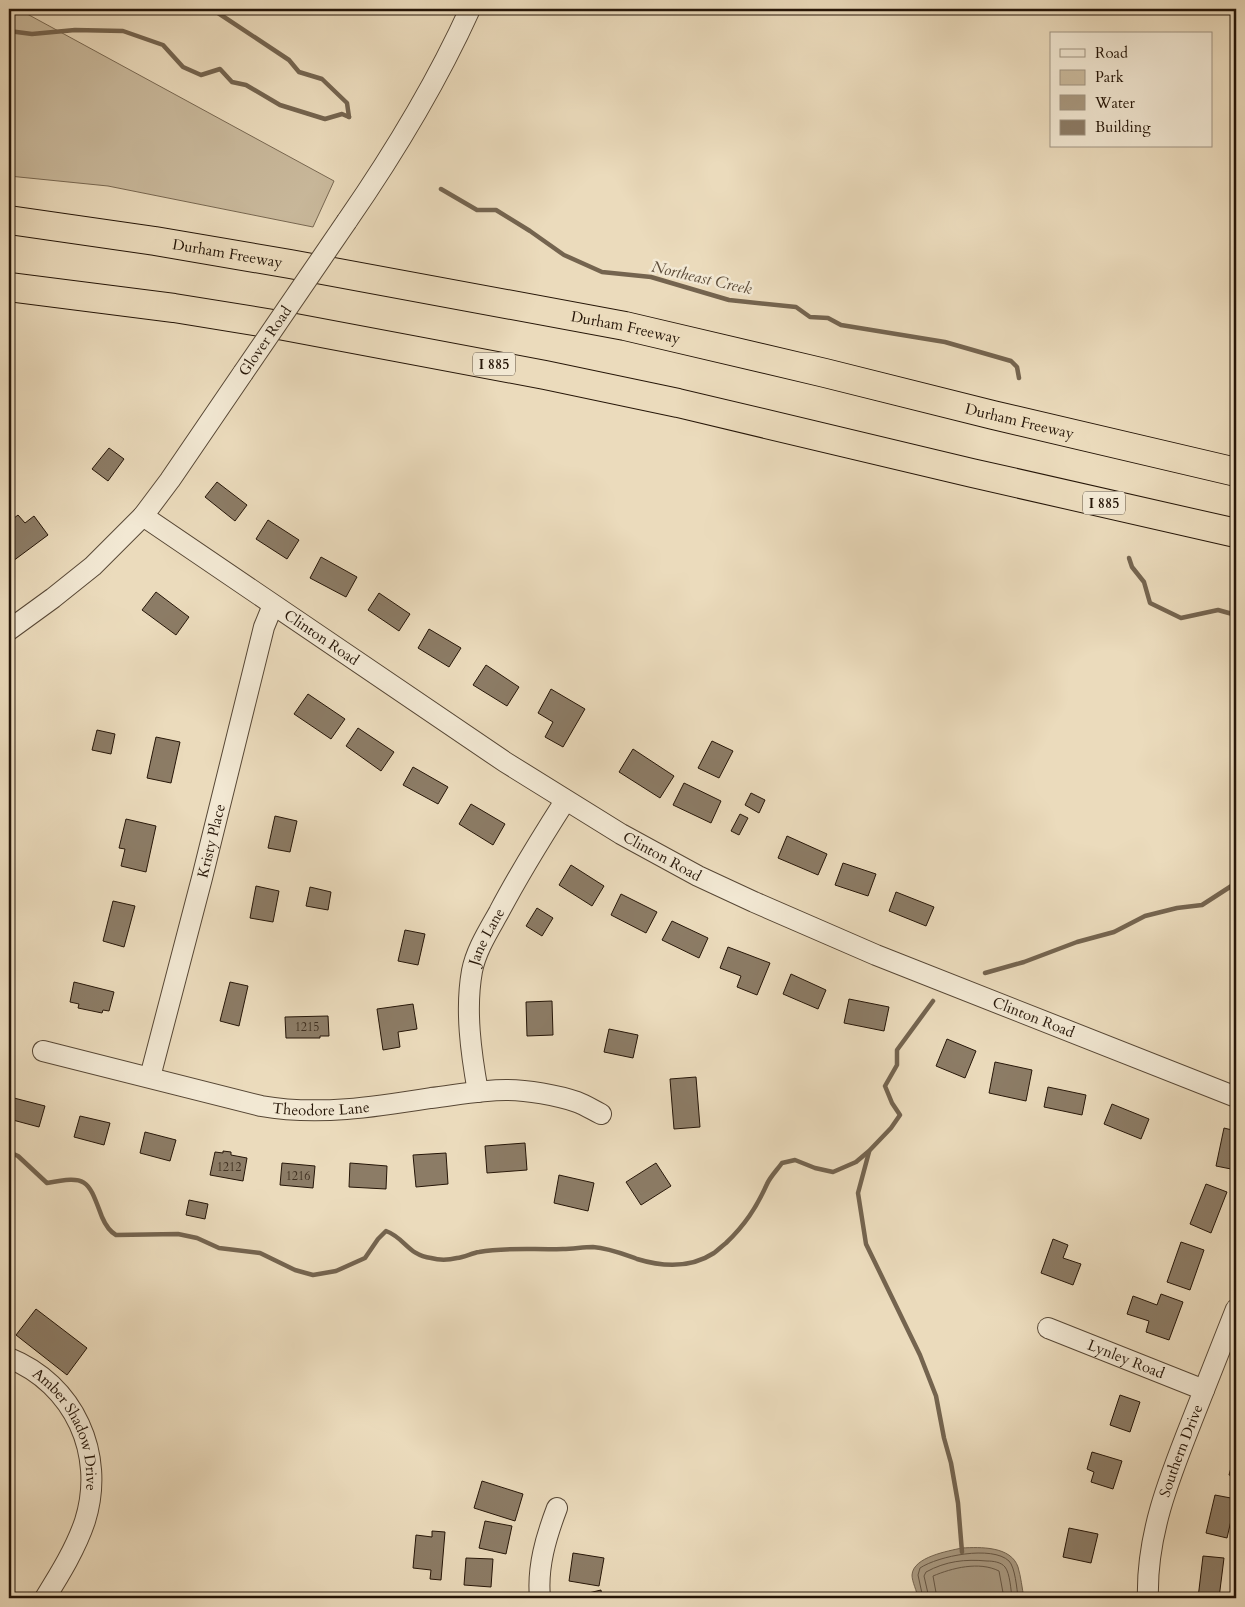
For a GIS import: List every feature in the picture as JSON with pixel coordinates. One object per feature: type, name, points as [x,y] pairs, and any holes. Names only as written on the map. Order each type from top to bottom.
[{"type":"highway","name":"Durham Freeway","points":[[9,220],[155,241],[290,264],[625,326],[1236,472]]},
{"type":"highway","name":"I 885","points":[[9,287],[174,308],[412,348],[546,374],[1236,533]]},
{"type":"street","name":"Glover Road","points":[[9,630],[93,566],[142,516],[170,480],[390,157],[438,76],[470,9]]},
{"type":"street","name":"Clinton Road","points":[[142,516],[565,801],[690,871],[754,902],[876,955],[1236,1097]]},
{"type":"street","name":"Kristy Place","points":[[150,1078],[202,878],[264,626],[273,605]]},
{"type":"street","name":"Jane Lane","points":[[478,1092],[474,1070],[469,1004],[470,986],[475,962],[487,932],[508,894],[565,801]]},
{"type":"street","name":"Theodore Lane","points":[[44,1051],[261,1106],[280,1109],[324,1110],[366,1108],[478,1092],[507,1090],[578,1102],[601,1114]]},
{"type":"street","name":"Southern Drive","points":[[1148,1598],[1152,1546],[1162,1498],[1236,1309]]},
{"type":"street","name":"Lynley Road","points":[[1048,1328],[1204,1390]]},
{"type":"street","name":"Amber Shadow Drive","points":[[9,1358],[31,1369],[60,1394],[79,1422],[89,1456],[91,1492],[85,1522],[68,1560],[45,1598]]},
{"type":"street","points":[[537,1598],[541,1560],[548,1530],[558,1508]]},
{"type":"green space","points":[[9,9],[18,9],[334,181],[313,227],[108,186],[9,176]]},
{"type":"water","points":[[962,1548],[994,1549],[1009,1555],[1018,1567],[1024,1598],[918,1598],[912,1575],[918,1564],[932,1556]]},
{"type":"building","points":[[109,448],[124,459],[108,481],[92,469]]},
{"type":"building","points":[[217,482],[247,505],[235,521],[205,497]]},
{"type":"building","points":[[18,515],[25,523],[34,516],[48,535],[13,561],[9,555],[9,533],[14,529],[9,522]]},
{"type":"building","points":[[268,520],[299,540],[287,559],[256,539]]},
{"type":"building","points":[[321,557],[357,577],[346,597],[310,578]]},
{"type":"building","points":[[156,592],[189,617],[176,635],[142,610]]},
{"type":"building","points":[[379,593],[410,614],[399,631],[368,610]]},
{"type":"building","points":[[429,629],[461,648],[449,667],[418,648]]},
{"type":"building","points":[[486,665],[519,687],[507,706],[473,685]]},
{"type":"building","points":[[551,689],[585,709],[563,747],[545,737],[553,722],[538,713]]},
{"type":"building","points":[[308,694],[345,719],[331,739],[294,714]]},
{"type":"building","points":[[358,728],[394,752],[381,771],[346,746]]},
{"type":"building","points":[[97,730],[115,734],[111,754],[92,750]]},
{"type":"building","points":[[156,737],[180,742],[171,783],[147,778]]},
{"type":"building","points":[[712,741],[733,751],[719,778],[698,768]]},
{"type":"building","points":[[633,749],[674,776],[660,798],[619,772]]},
{"type":"building","points":[[413,767],[448,787],[438,804],[403,785]]},
{"type":"building","points":[[684,783],[721,801],[711,823],[673,805]]},
{"type":"building","points":[[751,793],[765,800],[759,813],[745,805]]},
{"type":"building","points":[[471,804],[505,824],[493,845],[459,824]]},
{"type":"building","points":[[740,814],[748,818],[739,835],[731,831]]},
{"type":"building","points":[[275,816],[297,821],[290,852],[268,848]]},
{"type":"building","points":[[126,819],[156,826],[146,872],[121,866],[125,849],[119,848]]},
{"type":"building","points":[[787,836],[827,854],[818,875],[778,858]]},
{"type":"building","points":[[843,863],[876,874],[868,896],[835,885]]},
{"type":"building","points":[[571,865],[604,886],[592,906],[559,885]]},
{"type":"building","points":[[256,886],[279,891],[273,922],[250,918]]},
{"type":"building","points":[[310,887],[331,892],[328,910],[306,906]]},
{"type":"building","points":[[896,892],[934,907],[926,926],[889,911]]},
{"type":"building","points":[[621,894],[657,912],[646,933],[611,915]]},
{"type":"building","points":[[113,901],[135,906],[124,947],[103,941]]},
{"type":"building","points":[[537,908],[553,918],[542,936],[526,926]]},
{"type":"building","points":[[672,921],[708,938],[699,958],[662,940]]},
{"type":"building","points":[[405,930],[425,934],[418,965],[398,961]]},
{"type":"building","points":[[728,947],[770,963],[757,995],[737,987],[741,976],[720,968]]},
{"type":"building","points":[[791,974],[826,990],[818,1009],[783,994]]},
{"type":"building","points":[[74,982],[114,992],[109,1011],[103,1010],[102,1013],[78,1008],[79,1004],[70,1002]]},
{"type":"building","points":[[230,982],[248,986],[239,1026],[220,1021]]},
{"type":"building","points":[[849,999],[889,1007],[884,1031],[844,1023]]},
{"type":"building","points":[[552,1001],[553,1035],[527,1036],[526,1002]]},
{"type":"building","points":[[413,1004],[417,1029],[398,1032],[400,1047],[383,1050],[377,1009]]},
{"type":"building","points":[[328,1016],[329,1036],[320,1036],[320,1038],[286,1038],[285,1017]]},
{"type":"building","points":[[609,1029],[638,1035],[633,1058],[604,1052]]},
{"type":"building","points":[[947,1039],[976,1051],[965,1078],[936,1066]]},
{"type":"building","points":[[995,1062],[1032,1070],[1026,1101],[989,1093]]},
{"type":"building","points":[[696,1077],[700,1127],[674,1129],[670,1079]]},
{"type":"building","points":[[1048,1087],[1086,1095],[1082,1115],[1044,1107]]},
{"type":"building","points":[[14,1098],[45,1106],[39,1127],[9,1119]]},
{"type":"building","points":[[1112,1104],[1149,1119],[1141,1139],[1104,1124]]},
{"type":"building","points":[[80,1116],[110,1123],[104,1145],[74,1137]]},
{"type":"building","points":[[1224,1128],[1236,1131],[1236,1170],[1216,1166]]},
{"type":"building","points":[[145,1132],[176,1140],[170,1161],[140,1153]]},
{"type":"building","points":[[525,1143],[527,1170],[487,1173],[485,1146]]},
{"type":"building","points":[[223,1151],[231,1152],[231,1155],[247,1158],[243,1181],[210,1175],[215,1152],[223,1153]]},
{"type":"building","points":[[446,1153],[448,1184],[416,1187],[413,1155]]},
{"type":"building","points":[[282,1163],[315,1166],[313,1188],[280,1185]]},
{"type":"building","points":[[350,1163],[387,1166],[386,1189],[349,1187]]},
{"type":"building","points":[[656,1163],[671,1186],[641,1205],[626,1182]]},
{"type":"building","points":[[559,1175],[594,1183],[588,1211],[554,1203]]},
{"type":"building","points":[[1206,1184],[1227,1192],[1211,1233],[1190,1224]]},
{"type":"building","points":[[189,1200],[208,1204],[205,1219],[186,1215]]},
{"type":"building","points":[[1053,1239],[1068,1245],[1063,1258],[1081,1264],[1073,1285],[1041,1273]]},
{"type":"building","points":[[1181,1242],[1204,1250],[1190,1290],[1167,1282]]},
{"type":"building","points":[[1161,1294],[1183,1302],[1169,1340],[1146,1332],[1149,1321],[1127,1314],[1133,1296],[1157,1305]]},
{"type":"building","points":[[36,1309],[87,1348],[67,1375],[16,1335]]},
{"type":"building","points":[[1120,1395],[1140,1402],[1130,1432],[1110,1425]]},
{"type":"building","points":[[1236,1449],[1236,1477],[1229,1475]]},
{"type":"building","points":[[1092,1452],[1122,1461],[1113,1489],[1091,1482],[1094,1472],[1087,1469]]},
{"type":"building","points":[[482,1481],[523,1494],[515,1521],[474,1508]]},
{"type":"building","points":[[1215,1495],[1236,1499],[1227,1538],[1206,1533]]},
{"type":"building","points":[[485,1521],[512,1526],[506,1554],[479,1548]]},
{"type":"building","points":[[1069,1528],[1098,1534],[1091,1563],[1063,1557]]},
{"type":"building","points":[[432,1531],[445,1532],[441,1580],[430,1579],[431,1570],[413,1568],[416,1535],[432,1537]]},
{"type":"building","points":[[573,1553],[604,1558],[599,1586],[569,1581]]},
{"type":"building","points":[[1203,1556],[1224,1558],[1219,1598],[1198,1598]]},
{"type":"building","points":[[466,1558],[493,1559],[491,1587],[464,1585]]},
{"type":"building","points":[[9,1589],[18,1596],[16,1598],[9,1598]]},
{"type":"building","points":[[601,1590],[602,1598],[572,1598],[572,1597]]},
{"type":"waterway","name":"Northeast Creek","points":[[212,9],[289,60],[299,72],[322,79],[347,103],[349,117]]},
{"type":"waterway","points":[[9,31],[32,34],[75,30],[123,31],[163,45],[183,67],[201,75],[220,69],[232,82],[246,85],[280,105],[325,119],[342,114],[349,117]]},
{"type":"waterway","name":"Northeast Creek","points":[[441,189],[477,210],[496,210],[564,255],[602,272],[651,277],[729,300],[796,307],[810,317],[828,318],[841,325],[945,342],[1011,361],[1017,367],[1019,378]]},
{"type":"waterway","name":"Northeast Creek","points":[[1129,558],[1132,567],[1144,582],[1150,603],[1181,618],[1218,610],[1236,615]]},
{"type":"waterway","points":[[985,973],[1024,962],[1077,942],[1114,932],[1145,916],[1177,908],[1202,905],[1236,883]]},
{"type":"waterway","points":[[9,1152],[18,1156],[47,1183],[71,1180],[79,1180],[85,1183],[93,1195],[106,1225],[116,1235],[178,1234],[197,1238],[219,1248],[260,1253],[295,1270],[313,1275],[336,1271],[365,1258],[386,1231],[398,1238],[417,1254],[437,1259],[454,1259],[490,1250],[593,1247],[657,1264],[686,1264],[714,1253],[739,1230],[750,1216],[770,1179],[782,1163],[795,1160],[815,1168],[833,1172],[856,1162],[891,1128],[900,1115],[892,1103],[885,1086],[897,1065],[897,1050],[933,1001]]},
{"type":"waterway","points":[[869,1152],[858,1193],[866,1244],[920,1355],[936,1396],[958,1503],[962,1552]]}]
